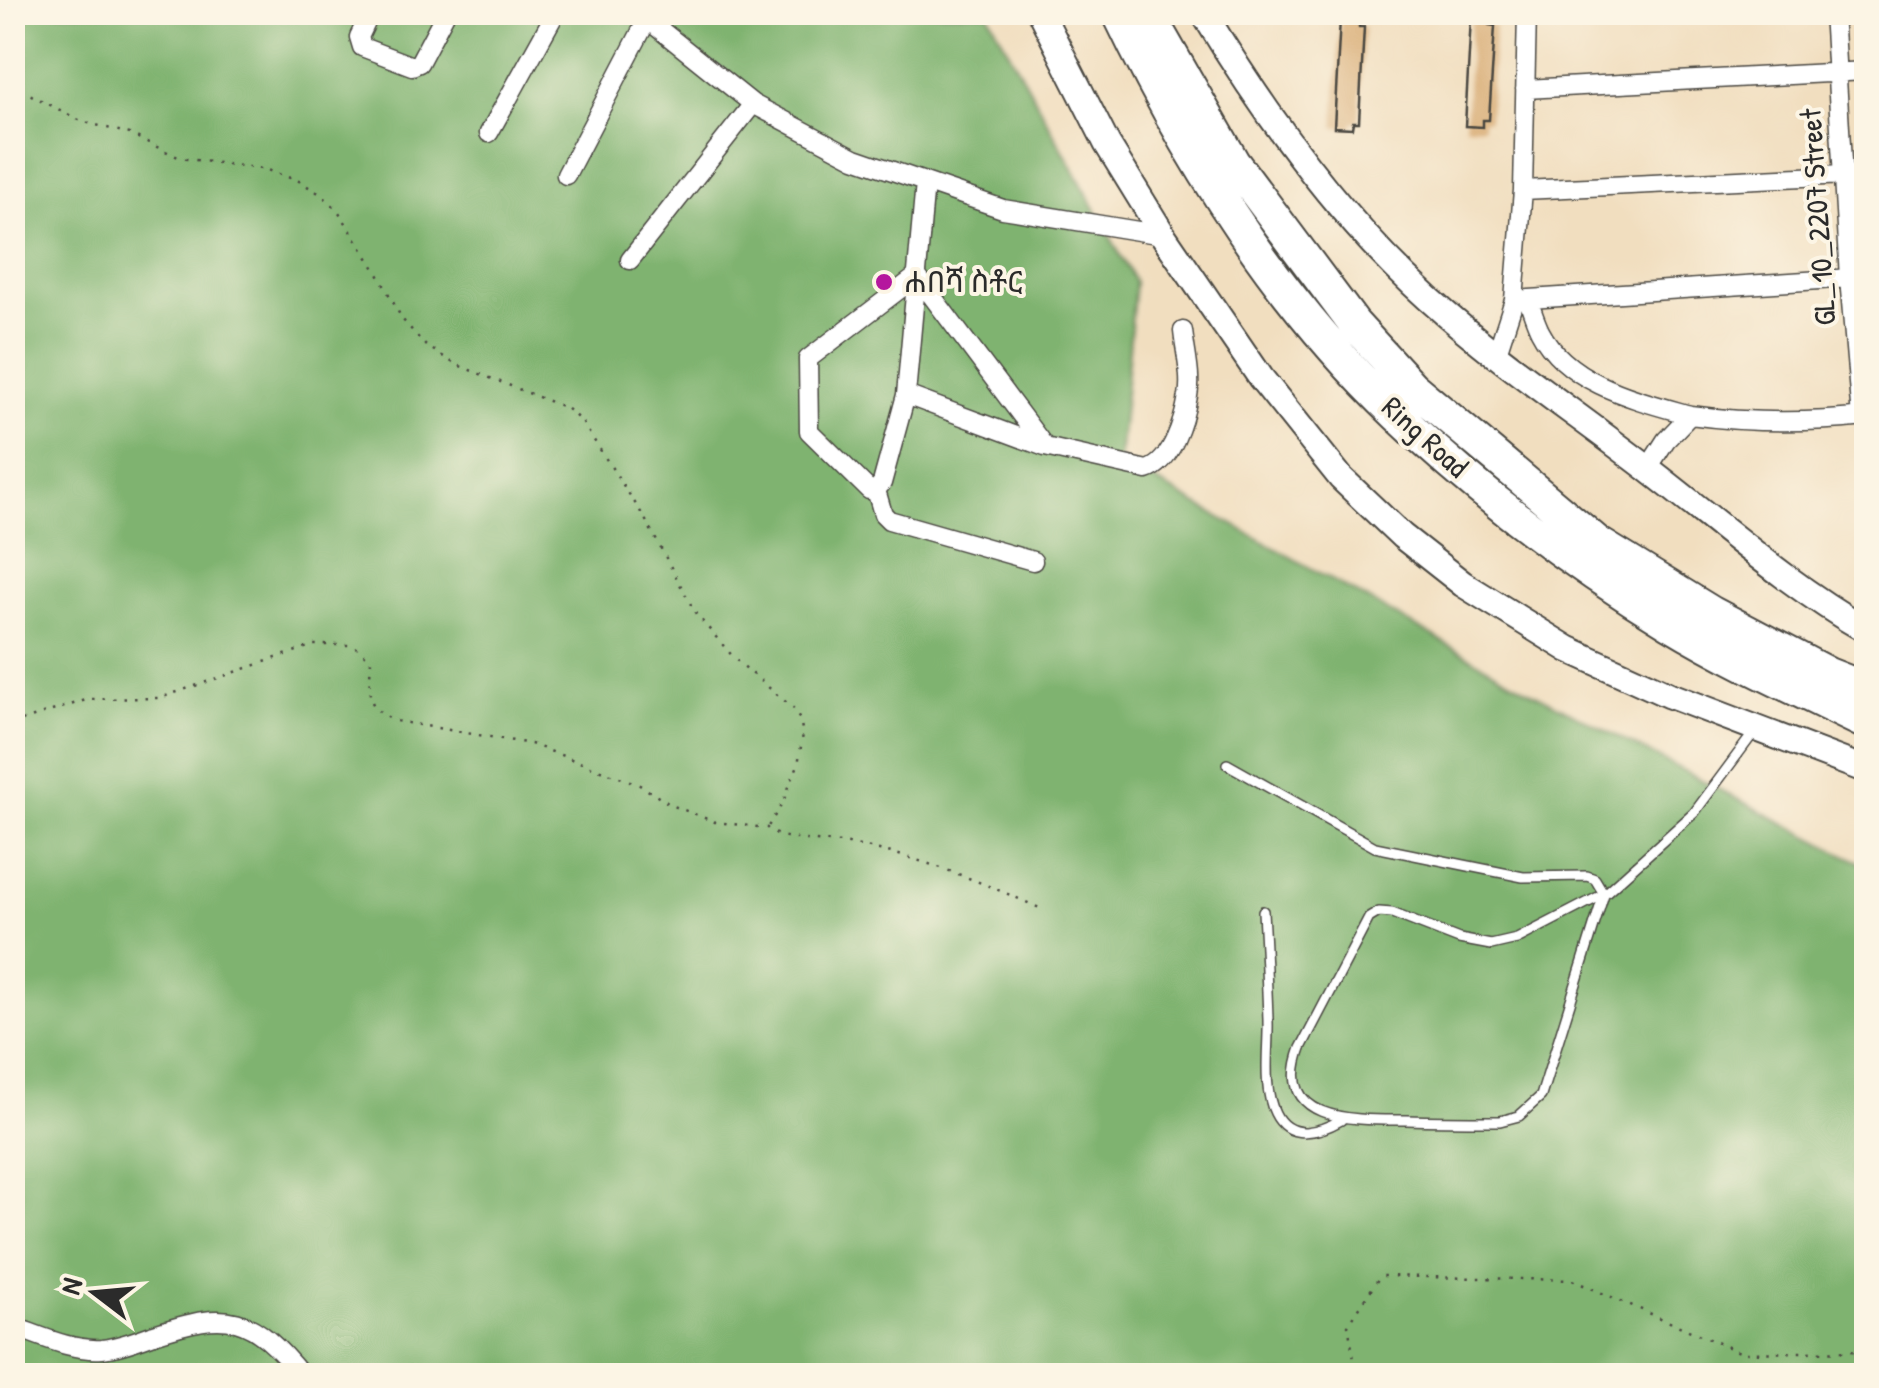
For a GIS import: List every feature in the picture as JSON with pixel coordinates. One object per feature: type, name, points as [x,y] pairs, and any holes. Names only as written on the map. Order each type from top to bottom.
[{"type":"highway","name":"Ring Road","points":[[1118,12],[1148,76],[1236,222],[1327,339],[1396,414],[1536,531],[1670,623],[1866,724]]},
{"type":"highway","name":"Ring Road","points":[[1146,12],[1234,162],[1354,324],[1412,387],[1598,543],[1712,614],[1866,690]]},
{"type":"main road","points":[[1040,12],[1107,144],[1163,235],[1280,406],[1341,478],[1402,536],[1476,593],[1615,673],[1866,770]]},
{"type":"main road","points":[[1203,12],[1280,130],[1350,217],[1426,297],[1496,356],[1648,468],[1786,578],[1866,630]]},
{"type":"street","points":[[371,12],[360,37],[362,48],[412,66],[446,12]]},
{"type":"street","points":[[489,133],[556,12]]},
{"type":"street","points":[[1496,356],[1521,300],[1526,12]]},
{"type":"street","name":"GL_10_2207 Street","points":[[1833,12],[1842,175],[1858,277],[1864,418]]},
{"type":"street","points":[[566,175],[643,16],[753,104],[856,158],[1004,209],[1163,235]]},
{"type":"street","points":[[1525,89],[1866,71]]},
{"type":"street","points":[[630,260],[753,104]]},
{"type":"street","points":[[1523,190],[1866,174]]},
{"type":"street","points":[[917,276],[808,359],[808,431],[870,490],[876,490],[882,483],[906,395],[917,276],[925,183]]},
{"type":"street","points":[[917,276],[1045,447]]},
{"type":"street","points":[[1521,300],[1858,277]]},
{"type":"street","points":[[1521,300],[1558,355],[1578,371],[1630,398],[1690,416],[1760,420],[1864,418]]},
{"type":"street","points":[[906,395],[1045,447],[1147,470],[1168,456],[1189,393],[1183,331]]},
{"type":"street","points":[[1648,468],[1666,440],[1690,416]]},
{"type":"street","points":[[876,490],[883,514],[889,520],[1033,561]]},
{"type":"street","points":[[12,1326],[82,1349],[104,1349],[182,1325],[228,1319],[249,1324],[265,1336],[302,1376]]},
{"type":"lane","points":[[1227,764],[1375,847],[1502,874],[1596,879],[1604,894],[1541,1096],[1520,1116],[1500,1121],[1341,1120],[1312,1106],[1300,1095],[1294,1080],[1295,1063],[1369,918],[1378,912],[1392,913],[1459,939],[1492,945],[1517,939],[1604,894],[1694,813],[1757,729]]},
{"type":"lane","points":[[1263,911],[1269,1084],[1275,1114],[1290,1127],[1308,1134],[1341,1120]]},
{"type":"path","points":[[12,85],[81,121],[130,134],[180,158],[264,170],[310,188],[336,210],[376,270],[402,319],[425,345],[455,364],[566,408],[582,422],[644,518],[696,614],[735,658],[793,708],[800,720],[803,734],[798,765],[767,828]]},
{"type":"path","points":[[12,724],[88,700],[160,698],[314,645],[354,645],[371,659],[370,701],[378,714],[396,722],[531,744],[638,784],[671,805],[715,822],[767,828],[774,836],[783,838],[817,839],[908,856],[1044,910]]},
{"type":"path","points":[[1362,1376],[1355,1364],[1348,1325],[1380,1276],[1572,1280],[1742,1353],[1866,1351]]},
{"type":"green space","points":[[12,13],[988,13],[1135,282],[1119,461],[1532,692],[1866,866],[1866,1375],[13,1375]]},
{"type":"building","points":[[1471,17],[1489,18],[1489,25],[1495,26],[1489,120],[1483,120],[1483,127],[1465,126]]},
{"type":"building","points":[[1340,19],[1359,20],[1359,27],[1364,27],[1359,122],[1353,122],[1352,128],[1334,127]]},
{"type":"place","name":"ሐበሻ ስቶር","points":[[884,282]]}]
